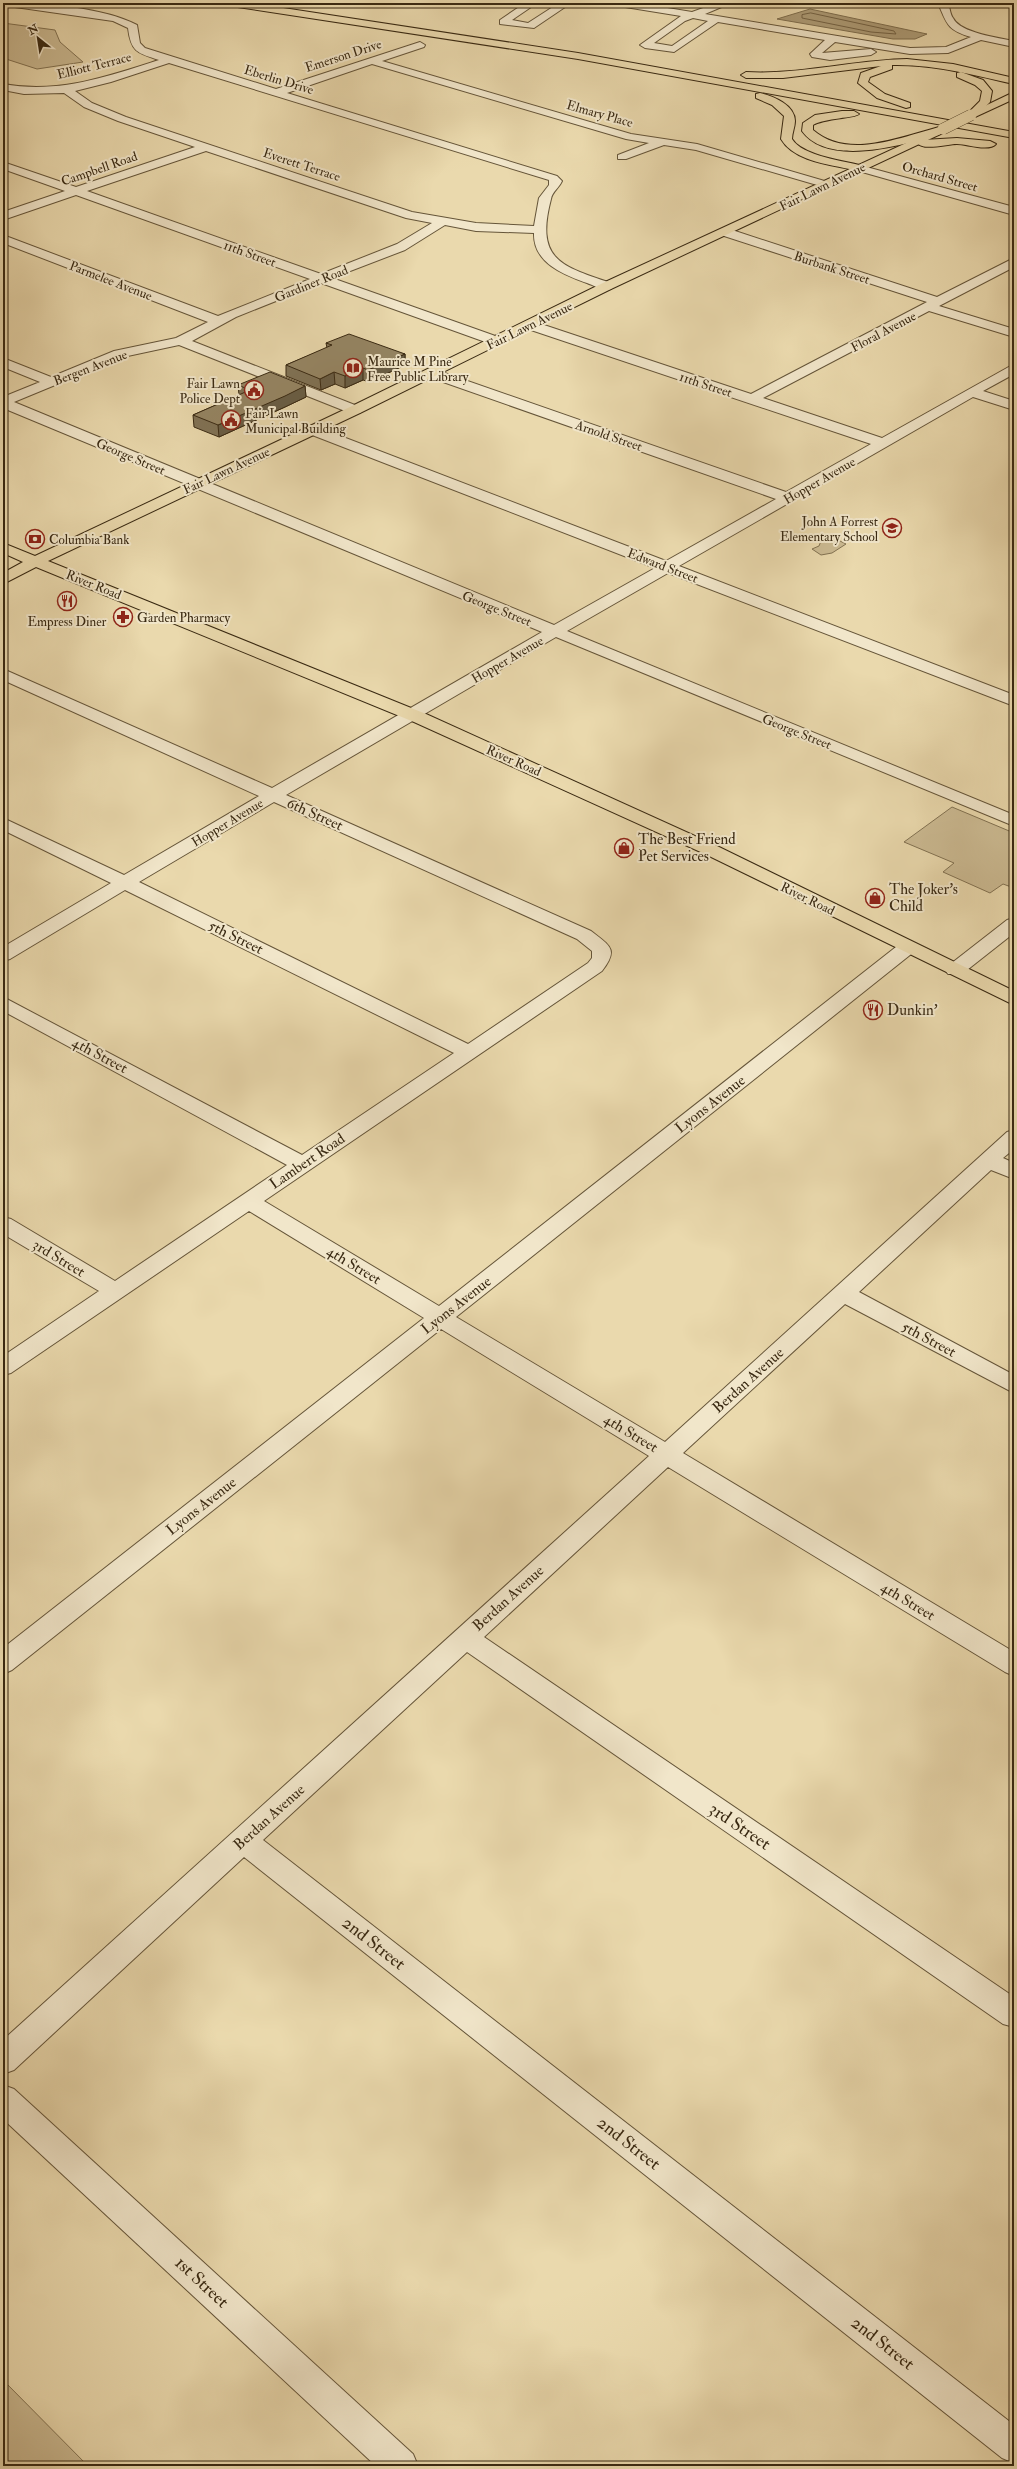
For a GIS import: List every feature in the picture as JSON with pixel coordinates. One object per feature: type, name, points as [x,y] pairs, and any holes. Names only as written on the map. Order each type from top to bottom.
[{"type":"main road","points":[[231,3],[402,28],[630,65],[1014,136]]},
{"type":"main road","points":[[271,3],[552,46],[764,76],[790,75],[891,62],[934,64],[1014,74]]},
{"type":"main road","points":[[552,46],[1014,130]]},
{"type":"main road","points":[[934,64],[1014,81]]},
{"type":"main road","points":[[630,65],[731,87],[773,101],[785,108],[790,116],[787,138],[790,146],[806,153],[859,168]]},
{"type":"main road","points":[[971,115],[988,98],[986,89],[964,76],[930,68],[896,67],[869,72],[863,78],[866,87],[890,100],[1014,130]]},
{"type":"main road","name":"Fair Lawn Avenue","points":[[3,579],[198,484],[355,410],[607,286],[725,232],[1014,95]]},
{"type":"main road","points":[[943,129],[898,143],[858,147],[823,142],[810,135],[806,127],[808,123],[824,116],[859,114],[893,116],[1014,136]]},
{"type":"main road","points":[[906,147],[945,141],[1000,146]]},
{"type":"main road","name":"River Road","points":[[3,548],[410,714],[711,850],[1014,999]]},
{"type":"street","name":"Eberlin Drive","points":[[8,3],[106,16],[124,21],[133,27],[134,42],[136,46],[147,53],[556,181],[555,186],[546,195],[541,230]]},
{"type":"street","points":[[380,3],[394,3]]},
{"type":"street","points":[[532,3],[503,22],[530,26],[566,3]]},
{"type":"street","points":[[619,3],[690,16],[920,52],[940,51],[982,36]]},
{"type":"street","points":[[662,11],[685,3]]},
{"type":"street","points":[[715,20],[674,49],[645,45],[690,16],[726,3]]},
{"type":"street","points":[[943,3],[948,20],[970,32],[1014,44]]},
{"type":"street","points":[[832,39],[815,54],[830,58],[892,48],[928,47],[970,32]]},
{"type":"street","name":"Emerson Drive","points":[[275,93],[420,44]]},
{"type":"street","name":"Elliott Terrace","points":[[3,87],[30,91],[65,88],[100,81],[168,60]]},
{"type":"street","name":"Elmary Place","points":[[371,61],[630,137],[661,143],[697,147],[824,184]]},
{"type":"street","name":"Everett Terrace","points":[[65,88],[88,105],[110,115],[397,211],[441,222],[476,227],[541,230]]},
{"type":"street","points":[[622,157],[661,143]]},
{"type":"street","name":"Campbell Road","points":[[3,216],[205,147]]},
{"type":"street","name":"11th Street","points":[[3,165],[496,341]]},
{"type":"street","name":"Orchard Street","points":[[859,168],[1014,211]]},
{"type":"street","name":"Gardiner Road","points":[[180,341],[218,321],[401,247],[441,222]]},
{"type":"street","points":[[541,230],[542,250],[553,262],[574,274],[607,286]]},
{"type":"street","name":"Burbank Street","points":[[725,232],[1014,333]]},
{"type":"street","name":"Parmelee Avenue","points":[[3,239],[218,321]]},
{"type":"street","name":"Floral Avenue","points":[[752,400],[1014,262]]},
{"type":"street","name":"11th Street","points":[[530,325],[883,444]]},
{"type":"street","points":[[180,341],[355,410]]},
{"type":"street","name":"Bergen Avenue","points":[[3,402],[119,354],[180,341]]},
{"type":"street","points":[[3,362],[51,382]]},
{"type":"street","name":"Hopper Avenue","points":[[3,954],[410,714],[1014,368]]},
{"type":"street","name":"Arnold Street","points":[[431,373],[788,498]]},
{"type":"street","points":[[972,392],[1014,406]]},
{"type":"street","name":"George Street","points":[[3,402],[1014,821]]},
{"type":"street","name":"Edward Street","points":[[312,430],[1014,701]]},
{"type":"street","name":"6th Street","points":[[3,674],[584,934],[602,949]]},
{"type":"street","name":"5th Street","points":[[3,824],[469,1052]]},
{"type":"street","points":[[955,970],[1014,924]]},
{"type":"street","name":"Lyons Avenue","points":[[3,1662],[908,947]]},
{"type":"street","name":"Lambert Road","points":[[3,1367],[595,967],[602,958],[602,949]]},
{"type":"street","name":"4th Street","points":[[3,1003],[302,1164]]},
{"type":"street","name":"Berdan Avenue","points":[[3,2060],[465,1637],[1014,1138]]},
{"type":"street","points":[[989,1160],[1014,1172]]},
{"type":"street","name":"4th Street","points":[[248,1201],[1014,1665]]},
{"type":"street","name":"3rd Street","points":[[3,1224],[114,1291]]},
{"type":"street","name":"5th Street","points":[[843,1293],[1014,1386]]},
{"type":"street","name":"3rd Street","points":[[465,1637],[1014,2014]]},
{"type":"street","name":"2nd Street","points":[[243,1840],[1014,2446]]},
{"type":"street","name":"1st Street","points":[[3,2098],[401,2466]]},
{"type":"shaded area","points":[[3,23],[55,30],[60,42],[83,62],[37,69],[3,58]]},
{"type":"shaded area","points":[[821,541],[840,541],[846,544],[832,553],[821,555],[812,549],[819,546]]},
{"type":"shaded area","points":[[952,807],[1014,833],[1014,888],[1003,884],[990,893],[943,872],[954,863],[904,842]]},
{"type":"shaded area","points":[[3,2380],[88,2466],[3,2466]]},
{"type":"water","points":[[810,9],[927,34],[915,39],[893,39],[777,19]]},
{"type":"building","points":[[349,334],[405,354],[368,370],[363,368],[345,376],[334,372],[320,379],[286,365],[332,345],[326,343]]},
{"type":"building","points":[[270,372],[305,386],[218,425],[193,415],[250,390],[238,385]]},
{"type":"place","name":"Maurice M Pine Free Public Library","points":[[353,368]]},
{"type":"place","name":"Fair Lawn Police Dept","points":[[254,390]]},
{"type":"place","name":"Fair Lawn Municipal Building","points":[[231,420]]},
{"type":"place","name":"John A Forrest Elementary School","points":[[892,528]]},
{"type":"place","name":"Columbia Bank","points":[[35,539]]},
{"type":"place","name":"Empress Diner","points":[[67,601]]},
{"type":"place","name":"Garden Pharmacy","points":[[123,617]]},
{"type":"place","name":"The Best Friend Pet Services","points":[[624,848]]},
{"type":"place","name":"The Joker's Child","points":[[875,898]]},
{"type":"place","name":"Dunkin'","points":[[873,1010]]}]
